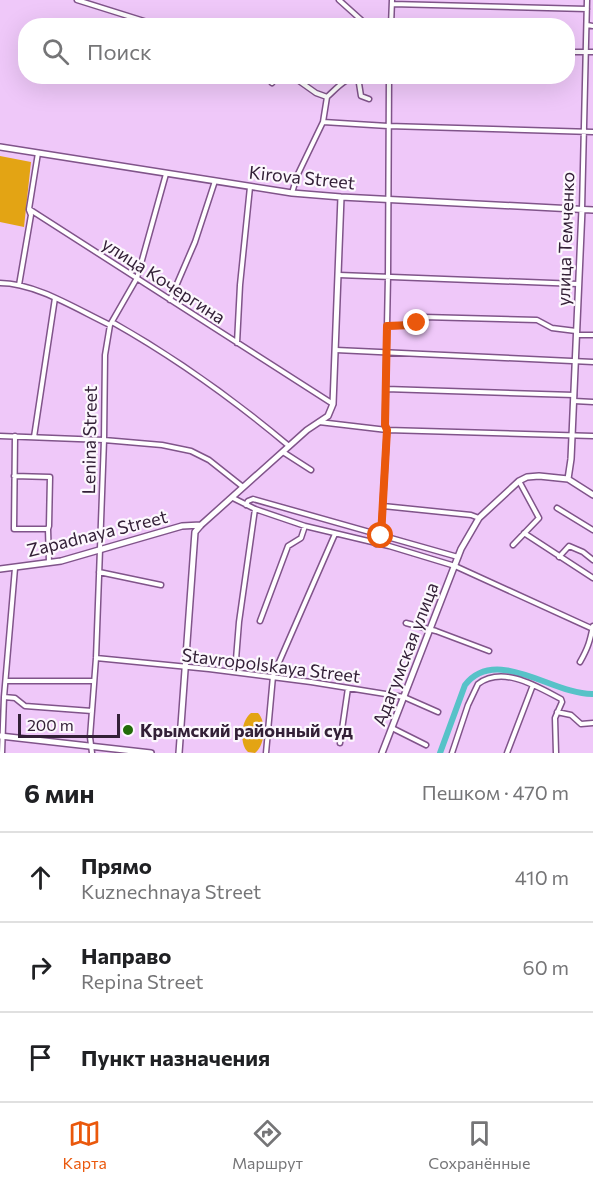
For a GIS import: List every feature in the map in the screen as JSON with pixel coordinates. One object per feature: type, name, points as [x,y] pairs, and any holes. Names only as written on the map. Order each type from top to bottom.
[{"type":"main road","name":"Kirova Street","points":[[0,146],[292,193],[593,210]]},
{"type":"main road","points":[[179,753],[195,532],[283,452],[328,416],[333,404],[341,197]]},
{"type":"main road","name":"улица Темченко","points":[[568,479],[582,209]]},
{"type":"main road","points":[[519,481],[527,477],[539,476],[568,479],[593,495]]},
{"type":"main road","name":"Адагумская улица","points":[[382,753],[469,534],[479,518],[519,481]]},
{"type":"main road","name":"Zapadnaya Street","points":[[0,569],[50,563],[182,526],[201,525]]},
{"type":"main road","points":[[2,736],[151,753]]},
{"type":"street","points":[[77,0],[134,18]]},
{"type":"street","points":[[339,0],[359,18]]},
{"type":"street","name":"улица Темченко","points":[[582,209],[587,0]]},
{"type":"street","points":[[391,18],[392,2],[587,9]]},
{"type":"street","points":[[587,26],[593,26]]},
{"type":"street","points":[[575,52],[593,52]]},
{"type":"street","points":[[303,84],[327,97]]},
{"type":"street","points":[[292,193],[297,176],[323,122],[327,97],[342,84]]},
{"type":"street","points":[[360,84],[361,96],[369,99]]},
{"type":"street","points":[[376,544],[381,536],[387,430],[385,425],[388,84]]},
{"type":"street","points":[[323,122],[593,132]]},
{"type":"street","points":[[19,285],[31,215],[29,210],[38,153]]},
{"type":"street","name":"Lenina Street","points":[[92,753],[105,355],[111,324],[137,278],[166,174]]},
{"type":"street","points":[[170,300],[195,242],[215,181]]},
{"type":"street","points":[[237,343],[240,285],[250,187]]},
{"type":"street","name":"улица Кочергина","points":[[29,210],[333,404]]},
{"type":"street","points":[[339,276],[578,284]]},
{"type":"street","points":[[0,283],[19,285],[55,298],[151,344],[223,392],[289,447]]},
{"type":"street","points":[[34,437],[55,298]]},
{"type":"street","points":[[387,326],[412,325],[423,317],[537,320],[552,328],[593,335]]},
{"type":"street","points":[[336,350],[593,362]]},
{"type":"street","points":[[386,389],[574,398],[593,402]]},
{"type":"street","points":[[320,422],[387,430],[593,436]]},
{"type":"street","points":[[0,436],[104,440],[162,445],[191,451],[209,460],[244,487]]},
{"type":"street","points":[[15,436],[14,529],[48,529]]},
{"type":"street","points":[[283,452],[311,470]]},
{"type":"street","points":[[14,476],[50,477],[48,529],[50,563]]},
{"type":"street","points":[[513,545],[539,518],[519,481]]},
{"type":"street","points":[[233,498],[255,510],[305,526],[455,566],[592,628],[589,647],[579,662]]},
{"type":"street","points":[[246,505],[253,499],[459,558]]},
{"type":"street","points":[[383,506],[471,515],[479,518]]},
{"type":"street","points":[[557,508],[593,530]]},
{"type":"street","points":[[235,672],[239,622],[255,510]]},
{"type":"street","points":[[260,621],[288,546],[301,538],[305,526]]},
{"type":"street","points":[[524,533],[593,578]]},
{"type":"street","points":[[267,753],[273,676],[335,534]]},
{"type":"street","points":[[559,557],[570,546],[593,560]]},
{"type":"street","points":[[2,753],[4,697],[15,568]]},
{"type":"street","points":[[99,572],[161,585]]},
{"type":"street","points":[[406,623],[489,651]]},
{"type":"street","name":"Stavropolskaya Street","points":[[96,658],[273,676],[404,697],[438,712]]},
{"type":"street","points":[[452,753],[468,705],[478,684],[493,677],[505,677],[533,685],[561,699],[562,702],[555,718],[556,753]]},
{"type":"street","points":[[6,681],[94,681]]},
{"type":"street","points":[[507,753],[533,685]]},
{"type":"street","points":[[340,743],[348,688]]},
{"type":"street","points":[[4,697],[15,698],[25,706],[92,711]]},
{"type":"street","points":[[558,712],[571,715],[581,723],[593,723]]},
{"type":"street","points":[[392,728],[426,745]]},
{"type":"shaded area","points":[[0,156],[31,162],[24,227],[0,222]]},
{"type":"shaded area","points":[[251,713],[258,713],[264,728],[263,740],[255,753],[248,752],[242,738],[243,726]]},
{"type":"waterway","points":[[440,753],[465,685],[478,674],[492,670],[509,671],[577,692],[593,694]]},
{"type":"place","name":"Крымский районный суд","points":[[128,730]]},
{"type":"route","points":[[381,536],[387,430],[385,425],[387,326],[417,323]]}]
